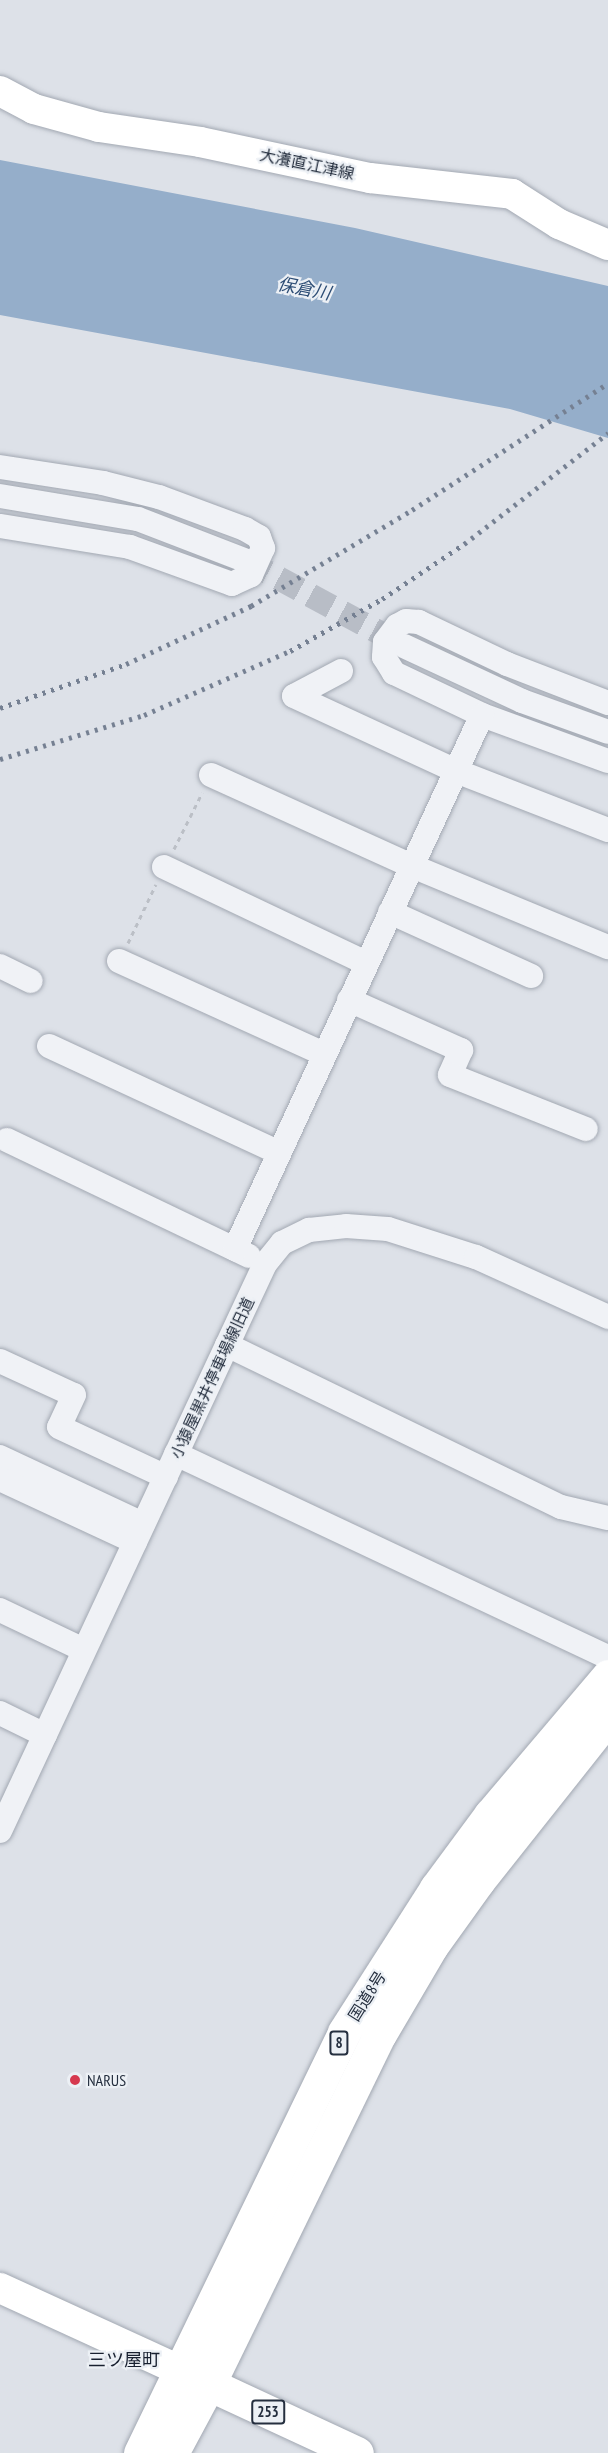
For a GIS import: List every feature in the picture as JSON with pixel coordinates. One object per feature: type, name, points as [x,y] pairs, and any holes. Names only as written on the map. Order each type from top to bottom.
[{"type":"highway","name":"国道8号","points":[[140,2453],[344,2032],[449,1870],[608,1676]]},
{"type":"highway","name":"国道8号","points":[[172,2453],[209,2384],[380,2034],[431,1947],[479,1880],[608,1717]]},
{"type":"highway","name":"253","points":[[179,2370],[357,2453]]},
{"type":"main road","name":"大瀁直江津線","points":[[0,91],[34,109],[99,127],[200,142],[370,178],[512,194],[559,224],[608,245]]},
{"type":"main road","points":[[0,2288],[179,2370]]},
{"type":"street","points":[[0,467],[104,483],[159,497],[244,529],[259,537],[263,548],[251,575],[231,584],[130,547],[0,526]]},
{"type":"street","points":[[0,496],[138,519],[247,561]]},
{"type":"street","points":[[608,703],[507,664],[419,622],[406,621],[397,626],[385,642],[384,657],[394,673],[482,715],[608,761]]},
{"type":"street","points":[[404,646],[522,701],[608,732]]},
{"type":"street","points":[[341,671],[294,696],[456,771],[608,830]]},
{"type":"street","points":[[235,1249],[482,715]]},
{"type":"street","points":[[211,775],[412,866],[608,947]]},
{"type":"street","points":[[164,867],[366,963]]},
{"type":"street","points":[[390,912],[531,976]]},
{"type":"street","points":[[119,961],[324,1054]]},
{"type":"street","points":[[0,966],[31,981]]},
{"type":"street","points":[[349,1000],[461,1050],[450,1075],[586,1129]]},
{"type":"street","points":[[49,1046],[279,1153]]},
{"type":"street","points":[[6,1140],[265,1264]]},
{"type":"street","name":"小猿屋黒井停車場線旧道","points":[[1,1826],[265,1264],[282,1243],[295,1234],[346,1226],[388,1229],[476,1257],[608,1317]]},
{"type":"street","points":[[227,1345],[561,1507],[608,1518]]},
{"type":"street","points":[[0,1361],[74,1395],[59,1427],[166,1477]]},
{"type":"street","points":[[176,1454],[608,1657]]},
{"type":"street","points":[[0,1457],[139,1533]]},
{"type":"street","points":[[0,1479],[139,1533]]},
{"type":"street","points":[[0,1610],[84,1650]]},
{"type":"street","points":[[0,1713],[45,1735]]},
{"type":"water","name":"保倉川","points":[[0,160],[355,228],[608,286],[608,438],[510,409],[0,315]]},
{"type":"tunnel","points":[[247,561],[404,646]]},
{"type":"railway","points":[[0,708],[126,664],[251,606],[412,510],[608,383]]},
{"type":"railway","points":[[0,759],[144,715],[290,651],[382,599],[464,544],[608,433]]},
{"type":"place","name":"NARUS","points":[[75,2080]]},
{"type":"district","name":"三ツ屋町","points":[[124,2360]]}]
